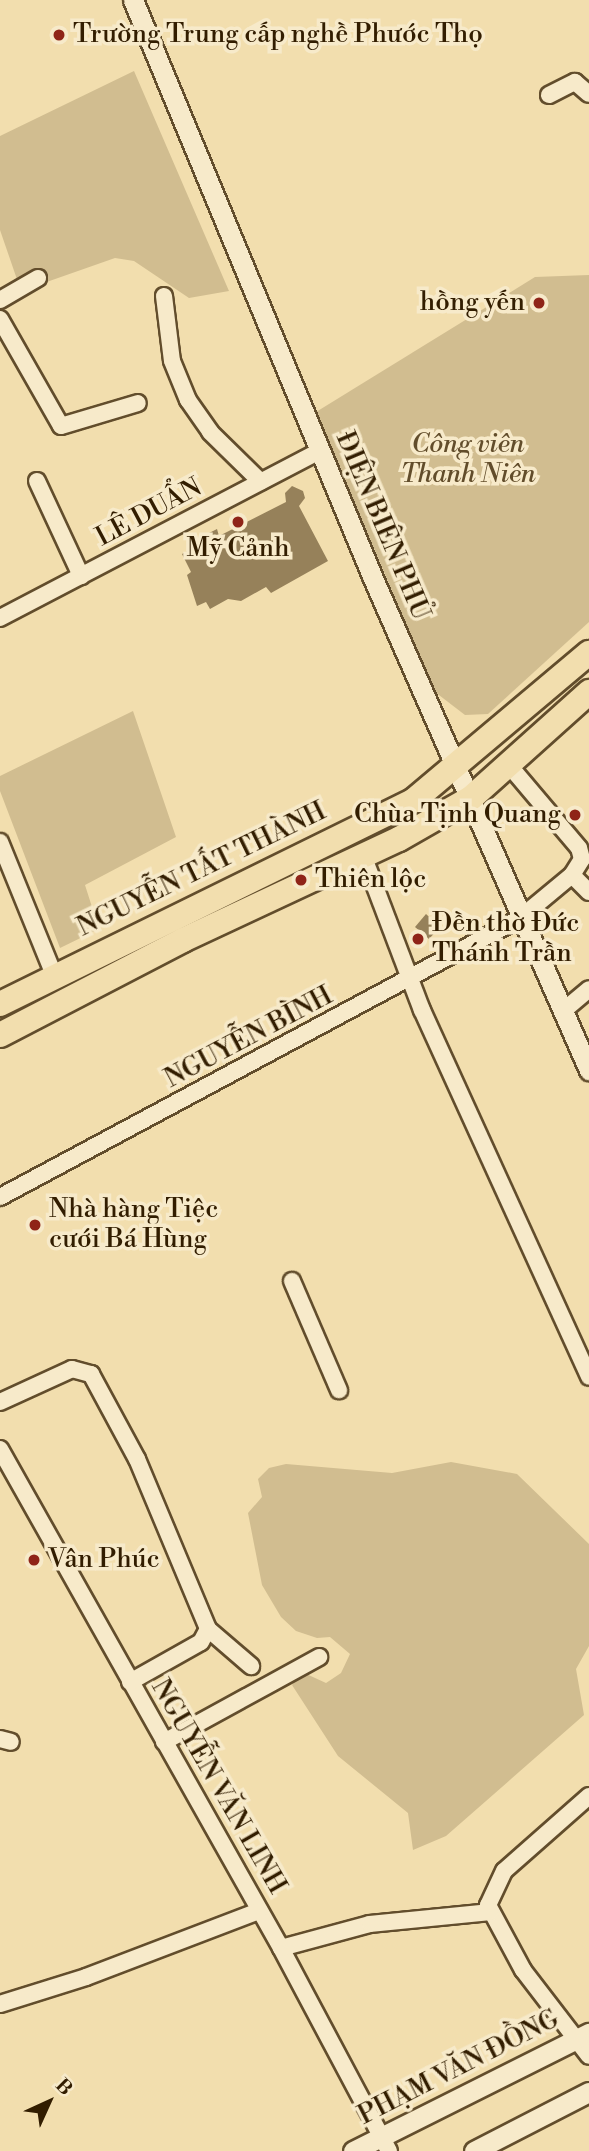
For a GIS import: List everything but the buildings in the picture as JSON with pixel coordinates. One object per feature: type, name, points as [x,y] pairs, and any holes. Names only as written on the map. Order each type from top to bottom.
[{"type":"main road","name":"NGUYỄN TẤT THÀNH","points":[[0,1004],[54,975],[413,801],[459,767],[589,653]]},
{"type":"main road","points":[[0,1035],[471,799],[589,692]]},
{"type":"street","name":"ĐIỆN BIÊN PHỦ","points":[[132,0],[321,450],[459,767],[519,919],[589,1070]]},
{"type":"street","points":[[549,95],[575,82],[589,94]]},
{"type":"street","points":[[0,300],[37,278]]},
{"type":"street","points":[[164,296],[172,361],[188,400],[210,432],[261,482]]},
{"type":"street","points":[[0,319],[61,426],[138,403]]},
{"type":"street","name":"LÊ DUẨN","points":[[0,618],[321,450]]},
{"type":"street","points":[[37,481],[81,576]]},
{"type":"street","points":[[508,764],[579,848],[582,859],[572,874],[589,892]]},
{"type":"street","points":[[0,842],[54,975]]},
{"type":"street","points":[[363,855],[410,978],[589,1377]]},
{"type":"street","name":"NGUYỄN BÌNH","points":[[0,1197],[519,919],[572,874]]},
{"type":"street","points":[[563,1011],[589,989]]},
{"type":"street","points":[[292,1281],[339,1390]]},
{"type":"street","points":[[0,1402],[72,1369],[91,1374],[137,1459],[208,1629],[251,1666]]},
{"type":"street","name":"NGUYỄN VĂN LINH","points":[[0,1449],[281,1948],[386,2144]]},
{"type":"street","points":[[130,1682],[201,1642],[208,1629]]},
{"type":"street","points":[[164,1742],[319,1657]]},
{"type":"street","points":[[589,1796],[504,1871],[489,1895],[490,1912],[523,1970],[584,2035],[589,2056]]},
{"type":"street","points":[[0,2004],[86,1977],[259,1911]]},
{"type":"street","points":[[281,1948],[370,1924],[490,1912]]},
{"type":"street","name":"PHẠM VĂN ĐỒNG","points":[[353,2151],[386,2144],[584,2035]]},
{"type":"street","points":[[474,2151],[589,2092]]},
{"type":"green space","points":[[134,71],[229,291],[189,298],[134,261],[115,258],[21,291],[0,230],[0,136]]},
{"type":"green space","name":"Công viên Thanh Niên","points":[[589,275],[589,622],[488,714],[465,715],[435,692],[316,412],[535,277]]},
{"type":"green space","points":[[133,711],[176,837],[85,885],[99,929],[60,948],[0,791],[0,776]]},
{"type":"green space","points":[[451,1462],[517,1474],[589,1544],[589,1646],[576,1669],[584,1715],[446,1836],[413,1850],[408,1813],[338,1756],[292,1685],[302,1672],[326,1683],[341,1673],[350,1654],[330,1637],[317,1638],[296,1631],[281,1617],[262,1585],[248,1513],[262,1497],[258,1479],[269,1468],[286,1464],[392,1473]]},
{"type":"place","name":"Trường Trung cấp nghề Phước Thọ","points":[[59,35]]},
{"type":"place","name":"hồng yến","points":[[539,303]]},
{"type":"place","name":"Mỹ Cảnh","points":[[238,522]]},
{"type":"place","name":"Chùa Tịnh Quang","points":[[575,815]]},
{"type":"place","name":"Thiên lộc","points":[[301,880]]},
{"type":"place","name":"Đền thờ Đức Thánh Trần","points":[[418,939]]},
{"type":"place","name":"Nhà hàng Tiệc cưới Bá Hùng","points":[[35,1225]]},
{"type":"place","name":"Vân Phúc","points":[[34,1560]]}]
